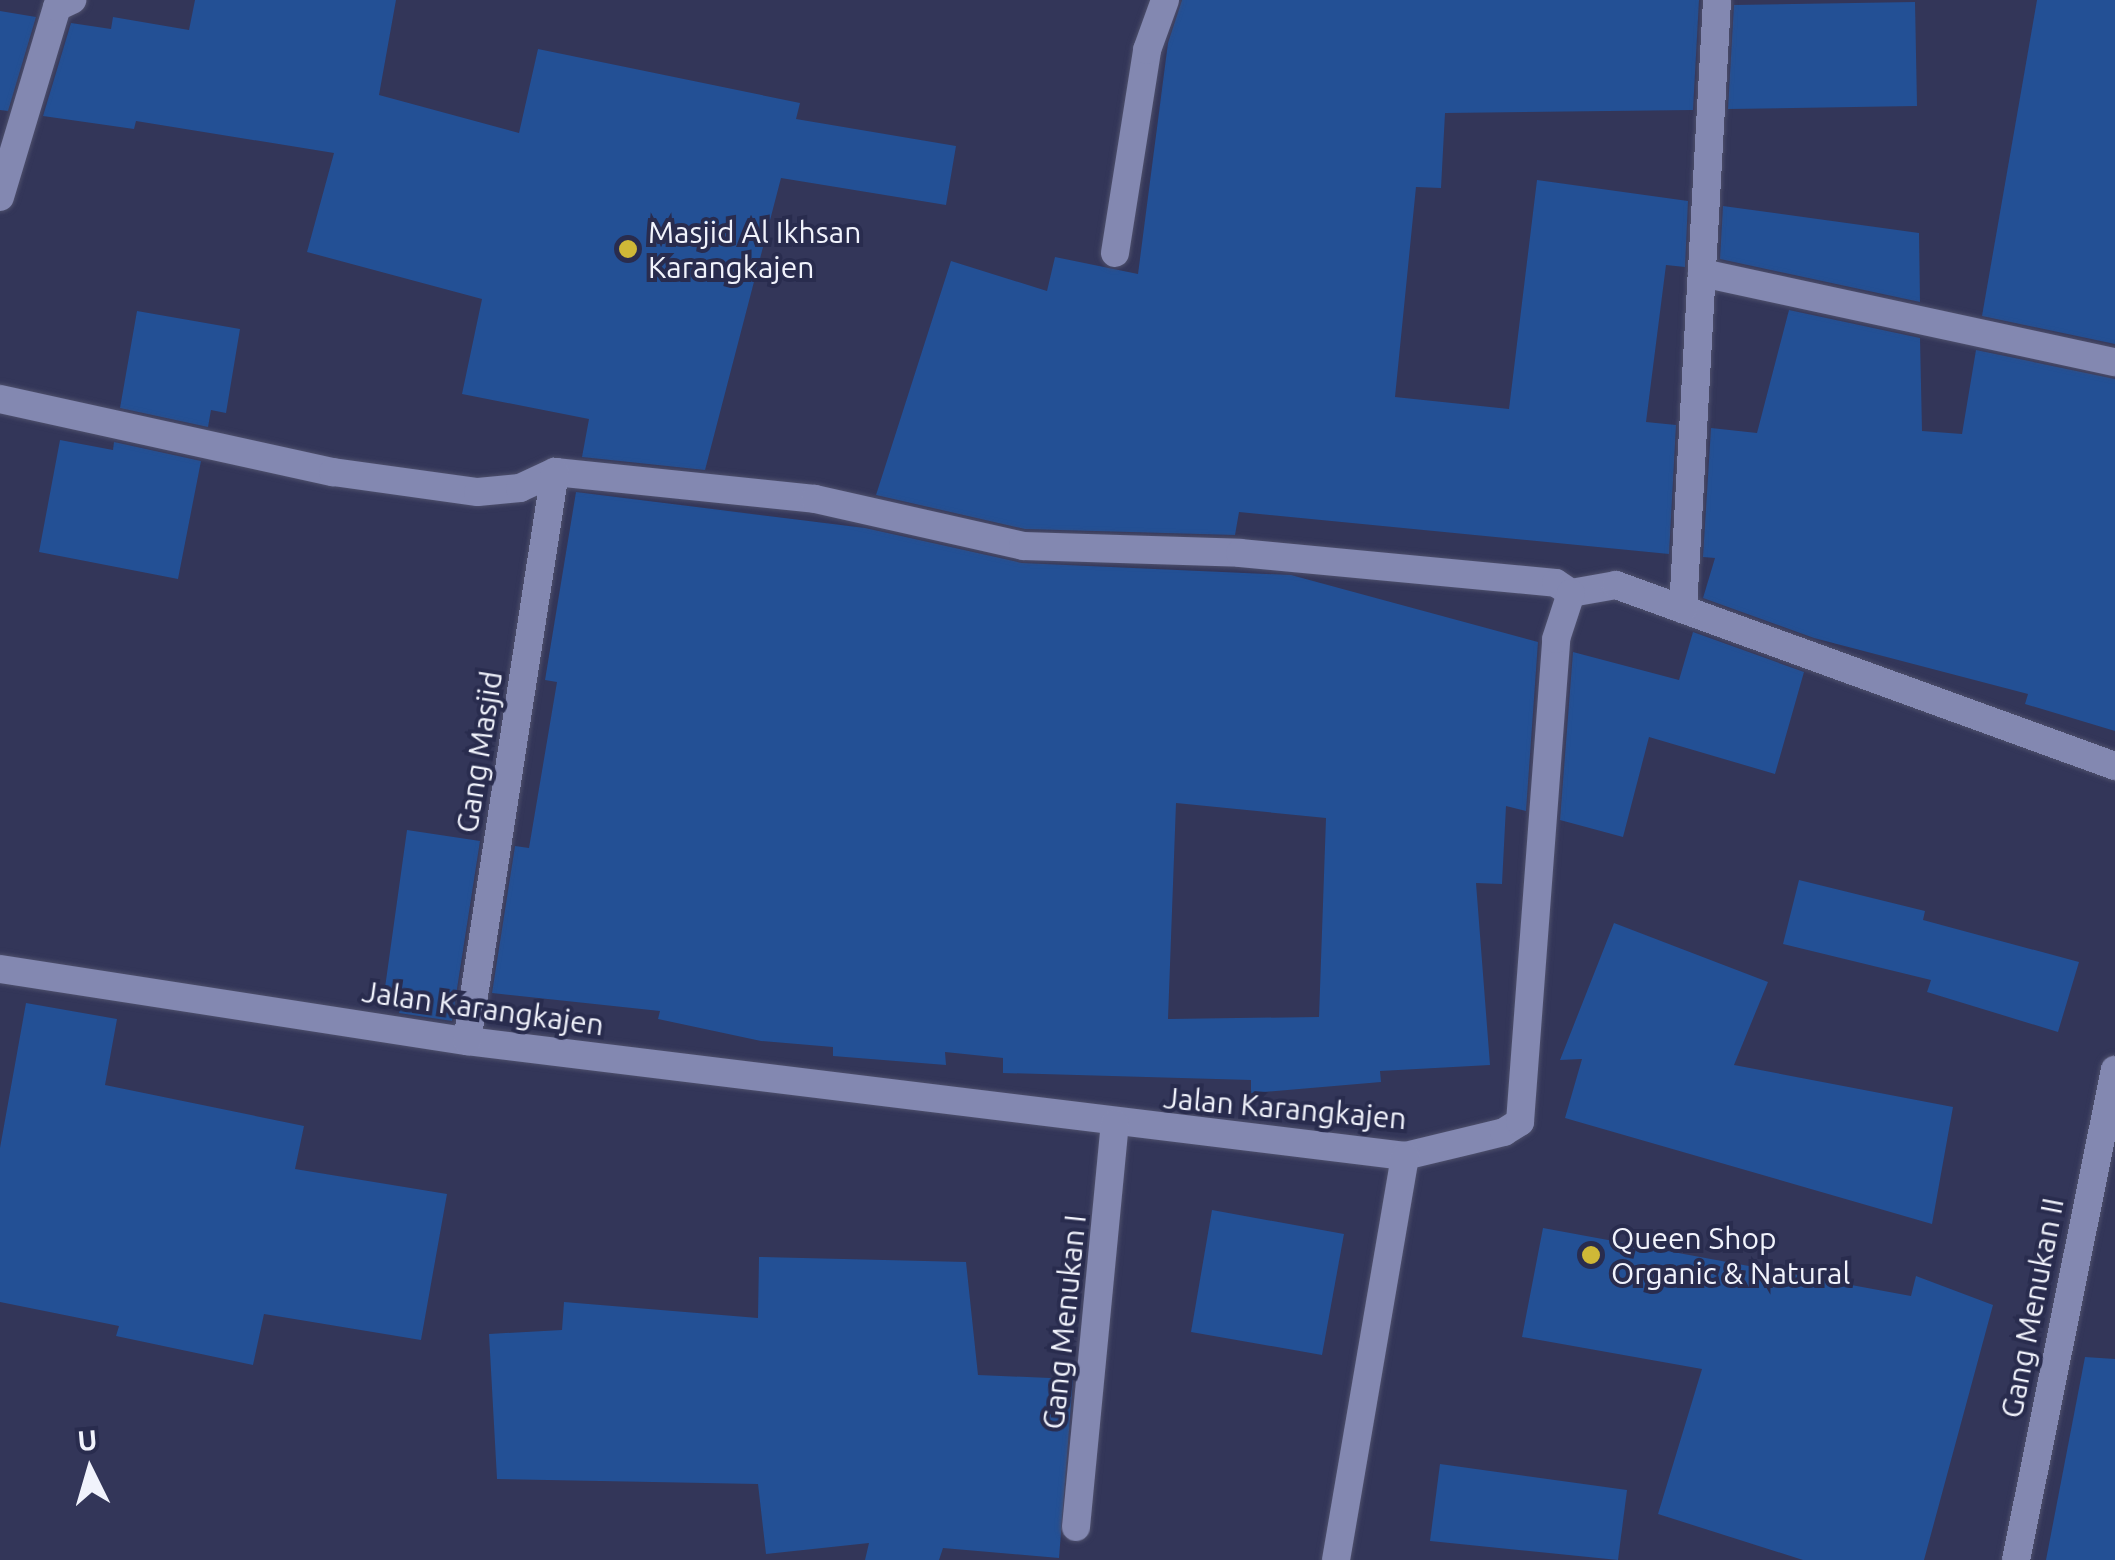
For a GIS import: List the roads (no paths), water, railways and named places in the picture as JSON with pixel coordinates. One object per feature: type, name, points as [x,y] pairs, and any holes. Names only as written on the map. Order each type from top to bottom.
[{"type":"street","points":[[0,197],[57,7],[72,0]]},
{"type":"street","points":[[1115,252],[1147,50],[1165,0]]},
{"type":"street","points":[[1683,609],[1717,0]]},
{"type":"street","points":[[1702,272],[2115,362]]},
{"type":"street","points":[[0,398],[387,480],[478,492],[520,488],[555,472],[814,499],[1023,546],[1240,553],[1556,583],[1571,593],[1616,585],[2115,766]]},
{"type":"street","name":"Gang Masjid","points":[[467,1041],[555,472]]},
{"type":"street","name":"Jalan Karangkajen","points":[[0,969],[467,1041],[1115,1124],[1405,1156],[1504,1132],[1520,1122],[1556,639],[1571,593]]},
{"type":"street","name":"Gang Menukan II","points":[[2016,1560],[2115,1070]]},
{"type":"street","name":"Gang Menukan I","points":[[1076,1527],[1115,1124]]},
{"type":"street","points":[[1336,1560],[1405,1156]]},
{"type":"place","name":"Masjid Al Ikhsan Karangkajen","points":[[628,249]]},
{"type":"place","name":"Queen Shop Organic & Natural","points":[[1591,1255]]}]
